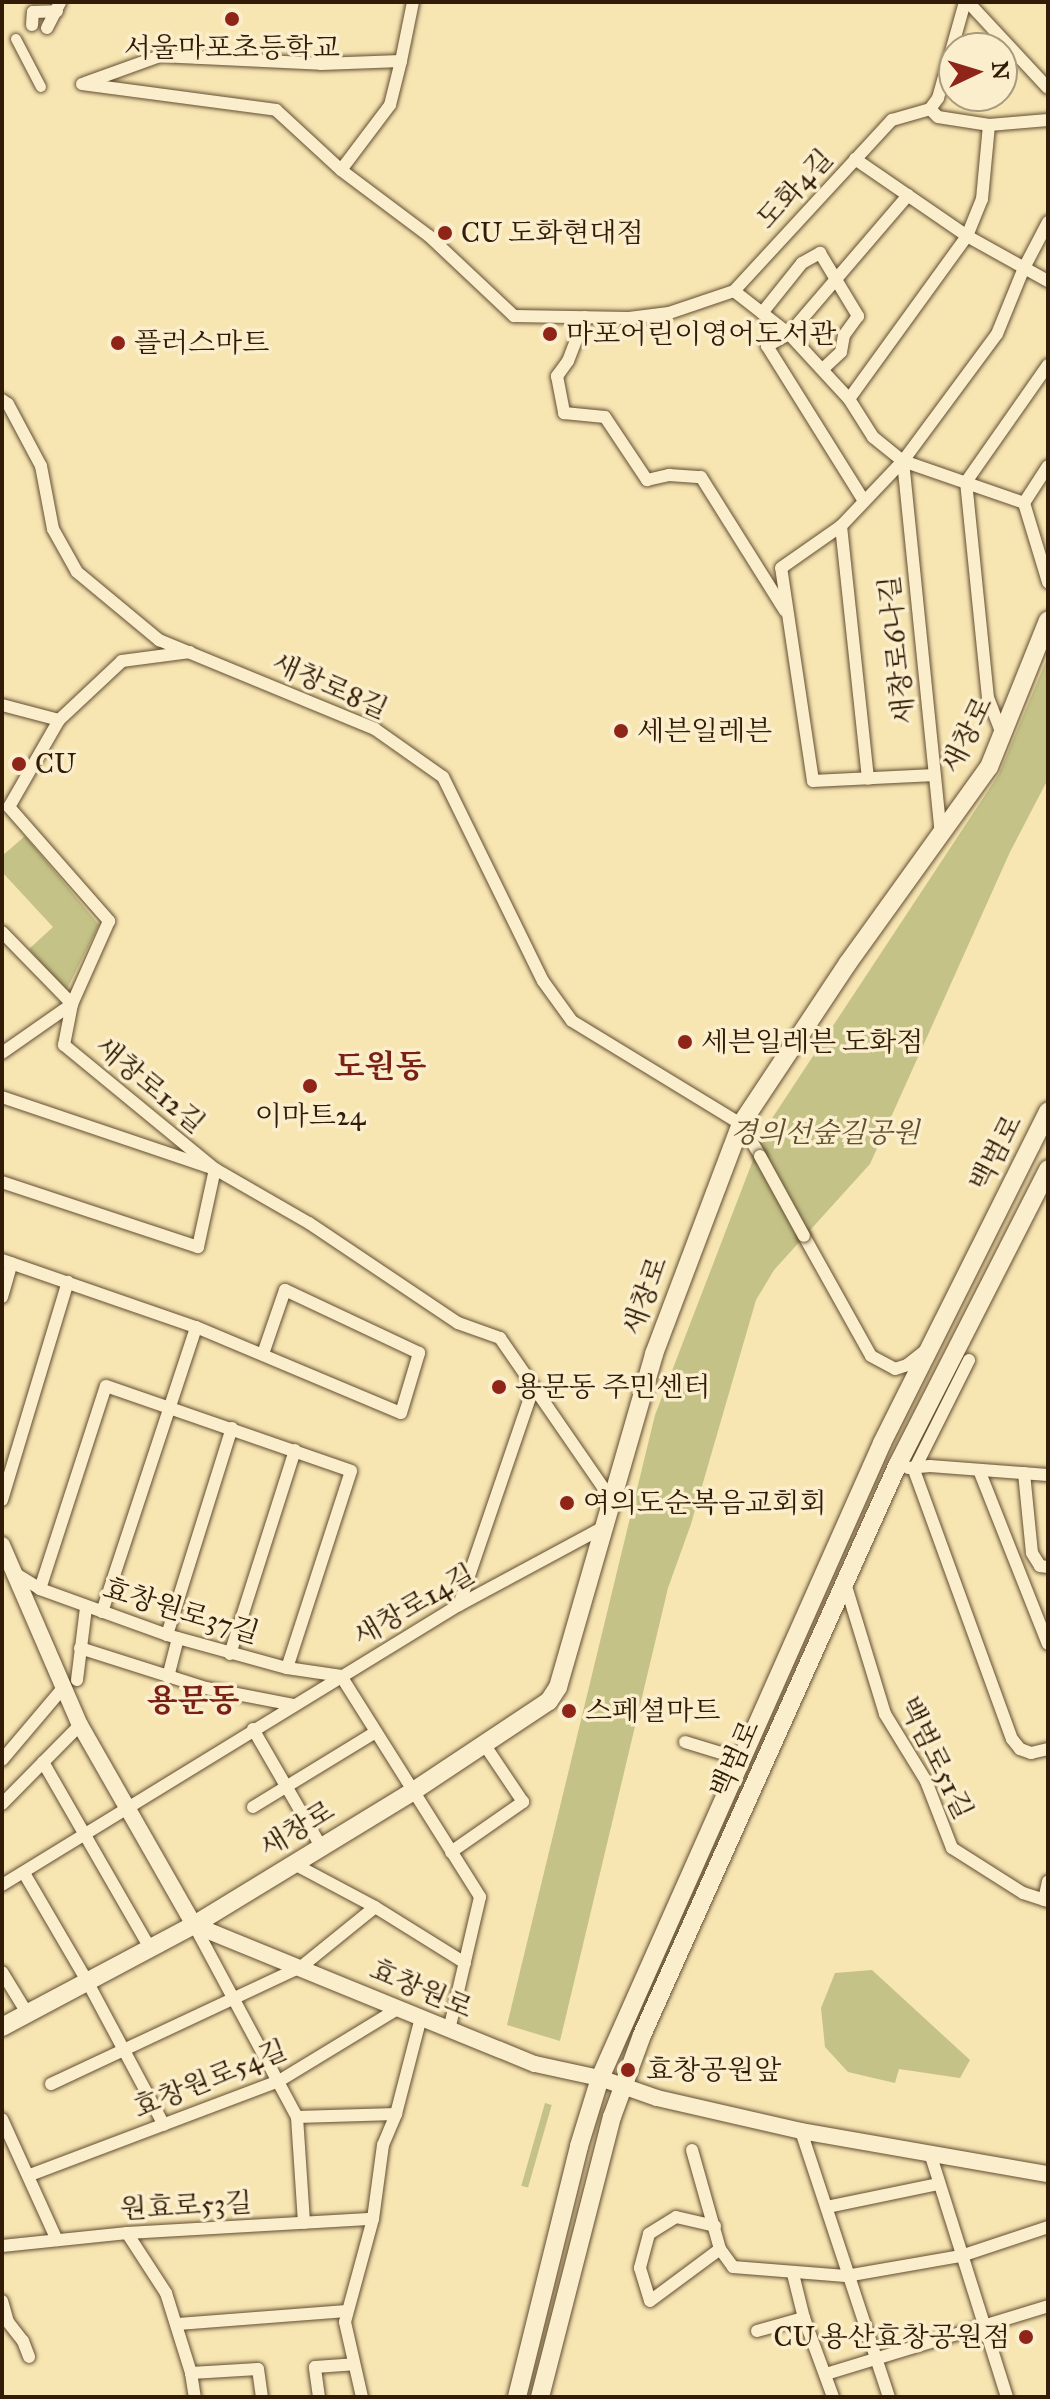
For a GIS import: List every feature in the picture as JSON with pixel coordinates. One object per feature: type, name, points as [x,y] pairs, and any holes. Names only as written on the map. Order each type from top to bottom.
[{"type":"main road","name":"새창로","points":[[2,2027],[194,1925],[412,1792],[549,1701],[558,1687],[658,1341],[741,1124],[848,963],[989,767],[1048,620]]},
{"type":"main road","name":"백범로","points":[[517,2397],[600,2078],[882,1443],[1048,1111]]},
{"type":"main road","name":"백범로","points":[[540,2397],[622,2086],[845,1583],[906,1467],[1048,1169]]},
{"type":"main road","points":[[882,1443],[884,1454],[906,1467]]},
{"type":"main road","points":[[647,1974],[649,1986],[655,1989],[666,1982]]},
{"type":"main road","points":[[567,2200],[576,2192],[586,2194],[589,2205]]},
{"type":"street","points":[[341,170],[390,105],[413,2]]},
{"type":"street","points":[[1048,88],[967,2],[938,98],[930,109],[938,117],[989,125],[1048,120]]},
{"type":"street","points":[[32,25],[33,12],[58,6]]},
{"type":"street","points":[[47,28],[58,6]]},
{"type":"street","points":[[16,39],[41,87]]},
{"type":"street","name":"도화4길","points":[[401,61],[321,64],[160,56],[82,84],[276,110],[341,170],[429,236],[514,316],[629,318],[669,313],[734,291],[892,120],[930,109]]},
{"type":"street","points":[[849,399],[967,236],[982,199],[989,125]]},
{"type":"street","points":[[855,159],[967,236],[1048,281]]},
{"type":"street","points":[[864,501],[767,346],[789,334],[908,195]]},
{"type":"street","points":[[934,775],[813,781],[781,568],[841,526],[903,461],[997,334],[1024,268],[1048,222]]},
{"type":"street","points":[[762,313],[802,263],[820,253],[858,316],[844,335],[841,352],[823,369]]},
{"type":"street","points":[[734,291],[789,334],[849,399],[873,437],[903,461],[1024,503]]},
{"type":"street","points":[[585,317],[568,361],[557,376],[564,413],[605,417],[647,480],[669,475],[701,477],[788,618]]},
{"type":"street","points":[[1002,734],[988,698],[966,482],[1048,365]]},
{"type":"street","name":"새창로8길","points":[[2,400],[8,404],[41,466],[53,529],[77,572],[159,640],[375,729],[443,777],[543,981],[572,1021],[741,1124]]},
{"type":"street","name":"새창로6나길","points":[[903,461],[941,834]]},
{"type":"street","points":[[1048,466],[1024,503],[1048,582]]},
{"type":"street","points":[[841,526],[868,779]]},
{"type":"street","name":"새창로12길","points":[[190,652],[122,661],[59,720],[7,803],[109,921],[72,1004],[64,1045],[215,1169],[309,1223],[458,1323],[500,1338],[611,1499]]},
{"type":"street","points":[[2,705],[59,720]]},
{"type":"street","points":[[2,932],[72,1004],[2,1053]]},
{"type":"street","points":[[2,1097],[215,1169],[198,1247],[2,1182]]},
{"type":"street","points":[[741,1124],[871,1356],[895,1369],[907,1365],[929,1348]]},
{"type":"street","points":[[2,1297],[7,1261],[196,1327],[401,1413],[419,1353],[285,1290],[263,1354]]},
{"type":"street","points":[[2,1500],[68,1282]]},
{"type":"street","points":[[102,1612],[196,1327]]},
{"type":"street","points":[[906,1467],[969,1360]]},
{"type":"street","name":"백범로","points":[[895,1369],[899,1390],[897,1411]]},
{"type":"street","points":[[40,1589],[106,1386],[351,1471],[287,1668]]},
{"type":"street","points":[[459,1605],[533,1389]]},
{"type":"street","points":[[168,1677],[172,1636],[232,1428]]},
{"type":"street","points":[[230,1654],[295,1450]]},
{"type":"street","points":[[906,1467],[1048,1475]]},
{"type":"street","points":[[906,1467],[1012,1739],[1020,1749],[1031,1753],[1048,1749]]},
{"type":"street","points":[[979,1470],[1048,1644]]},
{"type":"street","points":[[1024,1473],[1032,1553],[1040,1566],[1048,1567]]},
{"type":"street","name":"새창로14길","points":[[2,1885],[459,1605],[602,1528]]},
{"type":"street","points":[[2,1545],[70,1684],[80,1725],[194,1925],[297,2117],[304,2223]]},
{"type":"street","name":"효창원로37길","points":[[13,1572],[40,1589],[86,1608],[172,1636],[287,1668],[341,1676]]},
{"type":"street","name":"백범로51길","points":[[845,1583],[885,1714],[926,1781],[952,1848],[1023,1893],[1046,1901]]},
{"type":"street","points":[[2,1760],[70,1684],[86,1608]]},
{"type":"street","points":[[80,1648],[206,1688],[294,1705]]},
{"type":"street","points":[[341,1676],[480,1897],[449,2030]]},
{"type":"street","points":[[2,1804],[80,1725]]},
{"type":"street","points":[[253,1729],[322,1848]]},
{"type":"street","points":[[253,1807],[376,1732]]},
{"type":"street","name":"백범로","points":[[685,1742],[741,1759]]},
{"type":"street","points":[[451,1852],[523,1802],[484,1744]]},
{"type":"street","points":[[43,1762],[150,1948]]},
{"type":"street","points":[[294,1864],[375,1907],[465,1963]]},
{"type":"street","points":[[24,1873],[87,1981],[164,2125]]},
{"type":"street","points":[[1046,1901],[1048,1881]]},
{"type":"street","points":[[51,2084],[301,1967],[375,1907]]},
{"type":"street","name":"효창원로","points":[[194,1925],[535,2064],[600,2078],[668,2100],[801,2131],[1048,2174]]},
{"type":"street","points":[[2,1972],[27,2013]]},
{"type":"street","name":"효창원로54길","points":[[30,2175],[279,2081],[399,2008]]},
{"type":"street","points":[[362,2397],[345,2322],[373,2219],[383,2145],[396,2114],[421,2017]]},
{"type":"street","points":[[297,2117],[396,2114]]},
{"type":"street","points":[[2,2119],[57,2240]]},
{"type":"street","points":[[801,2131],[846,2276],[889,2397]]},
{"type":"street","points":[[692,2150],[720,2249],[733,2267],[846,2276],[961,2256],[1048,2227]]},
{"type":"street","points":[[930,2153],[1007,2397]]},
{"type":"street","points":[[827,2207],[938,2184]]},
{"type":"street","points":[[715,2226],[676,2217],[649,2234],[640,2268],[650,2301],[720,2249]]},
{"type":"street","name":"원효로53길","points":[[2,2246],[127,2233],[373,2219]]},
{"type":"street","points":[[127,2233],[166,2293],[178,2324],[195,2397]]},
{"type":"street","points":[[793,2274],[804,2318],[833,2397]]},
{"type":"street","points":[[2,2301],[8,2322],[23,2341],[29,2357]]},
{"type":"street","points":[[826,2374],[1048,2306]]},
{"type":"street","points":[[178,2324],[347,2311]]},
{"type":"street","points":[[757,2331],[804,2318]]},
{"type":"street","points":[[319,2397],[315,2367],[354,2364]]},
{"type":"street","points":[[191,2373],[258,2369],[262,2397]]},
{"type":"green space","name":"경의선숲길공원","points":[[1048,656],[1048,779],[1010,852],[870,1164],[774,1270],[756,1300],[691,1524],[668,1588],[560,2041],[507,2025],[655,1415],[765,1129],[999,774]]},
{"type":"green space","points":[[25,836],[99,925],[66,991],[29,949],[53,927],[2,872],[2,856]]},
{"type":"green space","points":[[872,1970],[970,2060],[960,2078],[899,2069],[895,2083],[848,2072],[825,2047],[821,2008],[835,1973]]},
{"type":"green space","points":[[545,2103],[552,2105],[528,2188],[521,2186]]},
{"type":"place","name":"서울마포초등학교","points":[[232,19]]},
{"type":"place","name":"CU 도화현대점","points":[[445,233]]},
{"type":"place","name":"마포어린이영어도서관","points":[[550,334]]},
{"type":"place","name":"플러스마트","points":[[118,343]]},
{"type":"place","name":"세븐일레븐","points":[[621,731]]},
{"type":"place","name":"CU","points":[[19,764]]},
{"type":"place","name":"세븐일레븐 도화점","points":[[685,1042]]},
{"type":"place","name":"이마트24","points":[[310,1086]]},
{"type":"place","name":"용문동 주민센터","points":[[499,1387]]},
{"type":"place","name":"여의도순복음교회회","points":[[567,1503]]},
{"type":"place","name":"스페셜마트","points":[[569,1711]]},
{"type":"place","name":"효창공원앞","points":[[628,2070]]},
{"type":"place","name":"CU 용산효창공원점","points":[[1026,2337]]},
{"type":"district","name":"도원동","points":[[380,1067]]},
{"type":"district","name":"용문동","points":[[193,1701]]}]
